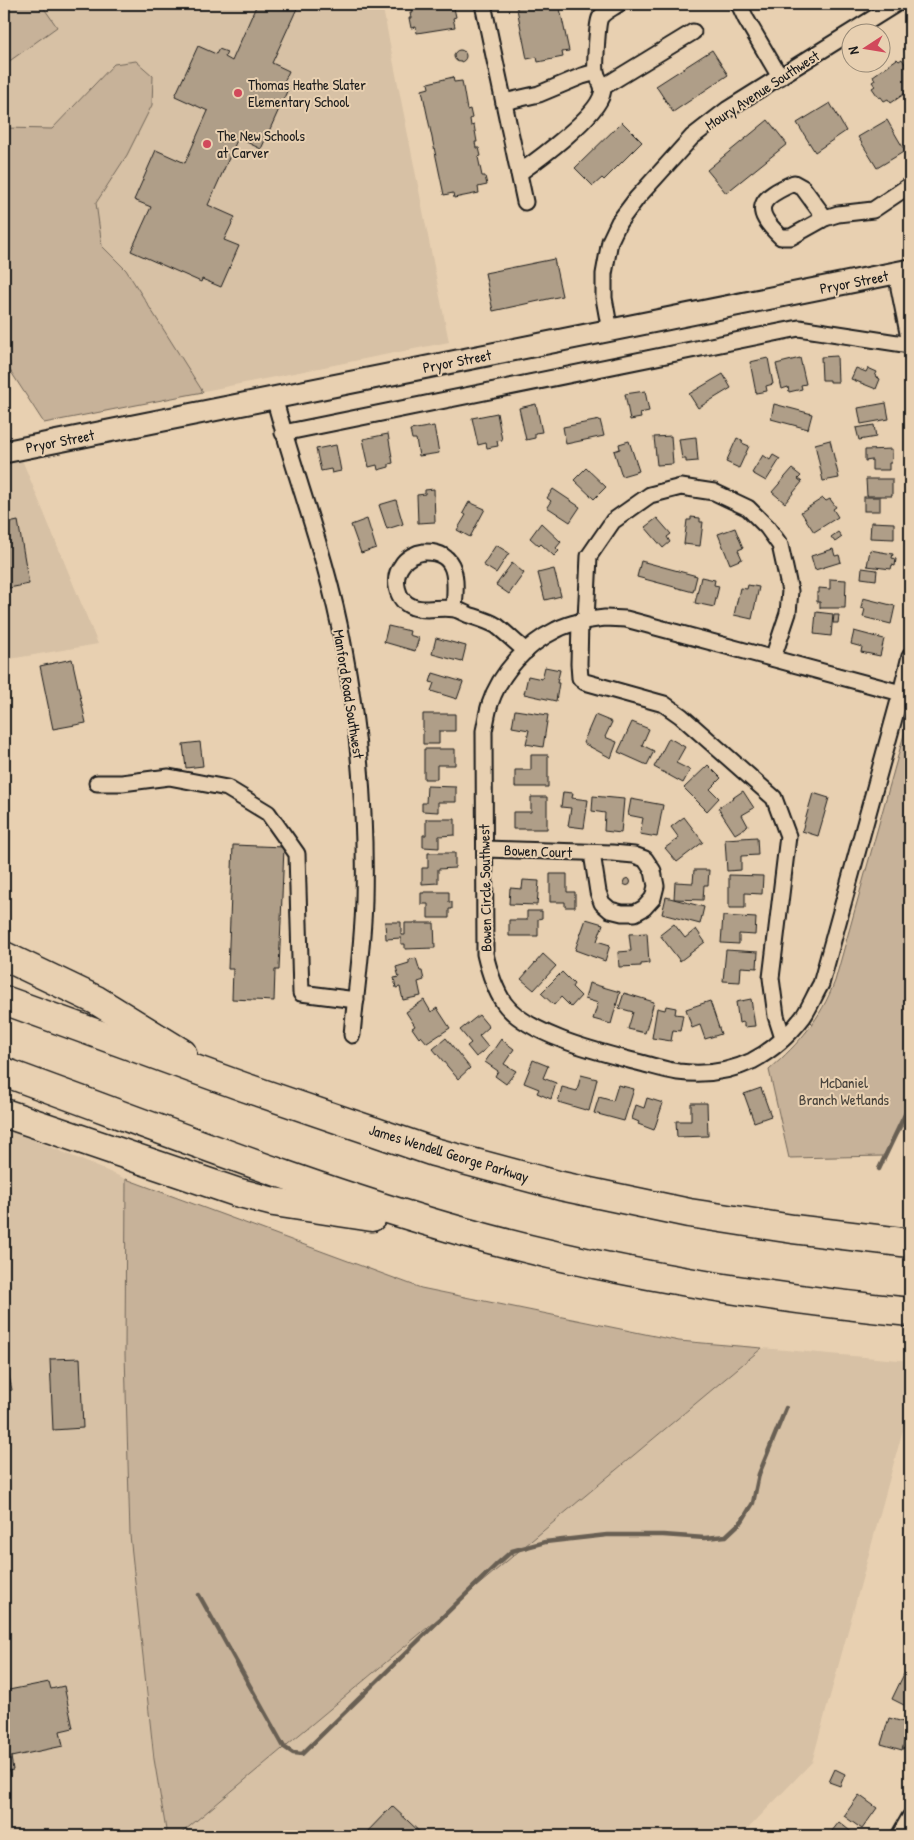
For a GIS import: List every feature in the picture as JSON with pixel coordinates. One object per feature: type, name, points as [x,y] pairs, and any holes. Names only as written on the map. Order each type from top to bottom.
[{"type":"highway","points":[[4,956],[96,1000],[189,1062]]},
{"type":"highway","name":"James Wendell George Parkway","points":[[4,1000],[92,1033],[189,1062],[244,1087],[434,1152],[561,1186],[689,1213],[794,1229],[910,1243]]},
{"type":"highway","points":[[4,1072],[388,1209],[465,1232],[658,1277],[768,1295],[910,1312]]},
{"type":"highway","points":[[4,1113],[178,1173],[274,1202],[465,1232]]},
{"type":"main road","name":"Pryor Street","points":[[4,452],[903,272]]},
{"type":"street","points":[[483,4],[525,202]]},
{"type":"street","points":[[519,173],[555,147],[598,104],[603,87],[596,72],[600,18],[618,4]]},
{"type":"street","points":[[739,4],[780,77]]},
{"type":"street","name":"Moury Avenue Southwest","points":[[610,331],[604,298],[604,274],[610,241],[619,222],[637,198],[692,137],[728,109],[896,4]]},
{"type":"street","points":[[603,87],[693,32]]},
{"type":"street","points":[[504,102],[539,94],[596,72]]},
{"type":"street","points":[[826,218],[838,214],[873,210],[910,185]]},
{"type":"street","points":[[283,433],[799,328],[910,338],[903,272]]},
{"type":"street","name":"Manford Road Southwest","points":[[274,398],[331,589],[344,644],[358,748],[363,796],[364,901],[352,1035]]},
{"type":"street","points":[[773,658],[788,614],[790,591],[780,545],[767,526],[748,508],[714,492],[681,487],[650,495],[613,521],[589,556],[579,664],[580,678],[586,682],[664,704],[681,716],[774,798],[788,836],[771,978],[776,1016],[783,1038]]},
{"type":"street","points":[[454,609],[456,578],[451,564],[445,556],[435,552],[420,553],[409,558],[401,565],[397,576],[397,588],[402,599],[412,607],[431,610],[454,609],[496,625],[526,652]]},
{"type":"street","name":"Bowen Circle Southwest","points":[[906,694],[626,619],[605,618],[583,621],[556,630],[535,643],[514,663],[500,682],[490,704],[484,731],[485,954],[490,978],[505,1004],[524,1020],[550,1034],[607,1054],[676,1072],[703,1073],[730,1069],[752,1061],[775,1046],[803,1017],[821,984],[906,694],[910,656]]},
{"type":"street","points":[[97,783],[122,783],[170,777],[226,788],[268,813],[297,854],[301,992],[356,1000]]},
{"type":"street","name":"Bowen Court","points":[[485,849],[592,853],[634,855],[645,859],[653,871],[656,886],[653,898],[644,908],[635,913],[622,913],[610,910],[602,903],[598,892],[592,853]]},
{"type":"street","points":[[899,1836],[910,1817]]},
{"type":"shaded area","name":"The New Schools at Carver","points":[[4,4],[382,4],[449,342],[44,423],[4,361]]},
{"type":"shaded area","points":[[18,450],[98,644],[4,660],[4,452]]},
{"type":"shaded area","points":[[4,1127],[126,1179],[125,1354],[130,1535],[154,1759],[167,1836],[4,1836]]},
{"type":"shaded area","points":[[762,1348],[910,1361],[910,1404],[812,1762],[741,1836],[178,1836]]},
{"type":"green space","points":[[4,4],[41,4],[57,27],[4,65]]},
{"type":"green space","points":[[136,61],[153,76],[152,105],[127,155],[96,203],[102,246],[126,270],[203,392],[44,423],[4,361],[4,128],[52,129],[114,64]]},
{"type":"green space","name":"McDaniel Branch Wetlands","points":[[910,713],[910,1115],[883,1156],[789,1158],[769,1070],[808,1030],[823,1007],[835,981]]},
{"type":"green space","points":[[126,1179],[421,1288],[679,1341],[762,1348],[178,1836],[167,1836],[154,1759],[130,1535],[125,1354]]},
{"type":"building","points":[[257,4],[299,4],[272,63],[289,71],[283,84],[289,87],[261,149],[238,138],[208,205],[235,217],[224,240],[239,246],[221,287],[202,279],[201,282],[131,251],[151,207],[134,200],[156,150],[185,163],[208,111],[175,96],[198,46],[216,54],[219,49],[227,52],[225,57],[232,61]]},
{"type":"building","points":[[406,4],[449,4],[450,9],[454,8],[456,17],[453,18],[455,27],[417,33],[416,27],[411,28],[409,18],[411,18],[410,13],[413,13],[412,6],[406,7]]},
{"type":"building","points":[[516,4],[559,4],[569,51],[562,52],[563,57],[538,62],[537,57],[527,59]]},
{"type":"building","points":[[458,50],[462,50],[466,56],[462,62],[458,62],[454,58],[454,54]]},
{"type":"building","points":[[712,50],[728,75],[673,112],[656,86]]},
{"type":"building","points":[[897,59],[899,61],[902,59],[910,72],[910,90],[891,103],[888,99],[884,101],[881,97],[879,98],[872,88],[875,86],[872,82],[875,80],[873,76],[879,72],[892,72],[892,63]]},
{"type":"building","points":[[453,77],[454,82],[462,81],[467,110],[470,109],[472,118],[470,119],[471,126],[474,125],[477,142],[475,142],[476,148],[479,148],[481,156],[478,157],[482,176],[485,176],[487,185],[478,187],[479,193],[454,198],[453,193],[444,195],[422,90],[429,88],[428,83]]},
{"type":"building","points":[[830,103],[846,131],[815,152],[797,123]]},
{"type":"building","points":[[768,120],[787,144],[726,193],[707,170]]},
{"type":"building","points":[[887,120],[905,151],[877,168],[858,137]]},
{"type":"building","points":[[622,122],[642,142],[604,180],[602,178],[593,186],[575,168]]},
{"type":"building","points":[[554,259],[562,296],[493,311],[485,273]]},
{"type":"building","points":[[837,356],[838,382],[822,380],[821,357]]},
{"type":"building","points":[[768,358],[773,384],[766,386],[767,391],[756,393],[750,362]]},
{"type":"building","points":[[800,358],[806,384],[801,385],[802,389],[789,392],[788,387],[782,389],[776,364]]},
{"type":"building","points":[[856,368],[866,372],[868,368],[877,372],[875,376],[880,379],[876,389],[851,379]]},
{"type":"building","points":[[723,374],[731,388],[698,408],[689,394]]},
{"type":"building","points":[[645,391],[649,411],[640,413],[641,418],[630,420],[625,394]]},
{"type":"building","points":[[886,403],[889,419],[861,424],[858,408]]},
{"type":"building","points":[[536,404],[542,432],[535,433],[535,438],[526,440],[519,408]]},
{"type":"building","points":[[774,404],[812,414],[808,429],[771,419]]},
{"type":"building","points":[[497,413],[502,440],[497,441],[498,446],[487,448],[486,443],[478,445],[472,418]]},
{"type":"building","points":[[600,420],[604,436],[566,444],[563,427]]},
{"type":"building","points":[[874,425],[876,437],[859,440],[856,428]]},
{"type":"building","points":[[434,426],[439,453],[419,456],[416,439],[412,439],[410,430]]},
{"type":"building","points":[[388,434],[393,463],[389,464],[389,467],[378,470],[377,465],[369,467],[363,439]]},
{"type":"building","points":[[671,436],[673,464],[657,465],[654,437]]},
{"type":"building","points":[[696,437],[698,461],[686,462],[686,459],[682,459],[679,439]]},
{"type":"building","points":[[737,438],[749,446],[739,468],[726,462]]},
{"type":"building","points":[[830,440],[839,478],[823,481],[815,444]]},
{"type":"building","points":[[629,441],[639,471],[622,476],[614,451],[620,449],[619,444]]},
{"type":"building","points":[[336,445],[341,471],[332,473],[331,469],[321,471],[316,449]]},
{"type":"building","points":[[892,449],[889,470],[872,470],[872,460],[865,461],[865,450]]},
{"type":"building","points":[[763,455],[770,460],[773,455],[780,459],[766,481],[752,473]]},
{"type":"building","points":[[586,468],[606,487],[594,499],[574,480]]},
{"type":"building","points":[[792,469],[801,476],[798,479],[802,482],[785,503],[772,492]]},
{"type":"building","points":[[866,479],[892,479],[892,496],[867,496]]},
{"type":"building","points":[[434,489],[435,522],[418,523],[417,495],[425,494],[425,490]]},
{"type":"building","points":[[553,489],[580,507],[570,522],[547,507],[551,501],[547,498]]},
{"type":"building","points":[[864,497],[880,497],[880,511],[864,511]]},
{"type":"building","points":[[823,498],[826,501],[830,499],[836,507],[833,509],[838,517],[814,532],[801,512]]},
{"type":"building","points":[[396,500],[403,524],[387,529],[379,505]]},
{"type":"building","points":[[469,502],[485,509],[470,537],[457,530],[466,515],[463,513]]},
{"type":"building","points":[[691,517],[700,518],[700,522],[703,522],[700,546],[684,544],[687,520],[691,520]]},
{"type":"building","points":[[657,518],[671,534],[667,537],[670,542],[663,548],[645,527]]},
{"type":"building","points":[[367,519],[376,548],[361,553],[351,525]]},
{"type":"building","points":[[18,521],[29,584],[4,589],[4,524]]},
{"type":"building","points":[[871,522],[894,523],[894,539],[870,538]]},
{"type":"building","points":[[541,523],[561,542],[556,548],[559,551],[554,556],[541,544],[539,546],[530,538]]},
{"type":"building","points":[[735,528],[743,548],[738,550],[742,559],[730,564],[718,534]]},
{"type":"building","points":[[838,532],[842,537],[835,542],[831,537]]},
{"type":"building","points":[[496,545],[509,553],[496,573],[483,565]]},
{"type":"building","points":[[833,549],[835,556],[839,555],[841,562],[815,570],[811,556]]},
{"type":"building","points":[[870,550],[893,554],[892,558],[896,559],[895,566],[892,565],[891,569],[867,566]]},
{"type":"building","points":[[641,561],[697,576],[693,592],[637,577]]},
{"type":"building","points":[[512,563],[524,573],[509,594],[496,585]]},
{"type":"building","points":[[862,568],[877,570],[876,580],[861,578]]},
{"type":"building","points":[[554,569],[561,596],[545,600],[538,573]]},
{"type":"building","points":[[701,577],[715,580],[714,585],[719,586],[714,607],[695,603]]},
{"type":"building","points":[[830,579],[846,580],[845,608],[820,608],[820,602],[817,602],[817,593],[819,593],[819,588],[830,589]]},
{"type":"building","points":[[748,585],[759,587],[752,619],[734,615],[740,588],[747,589]]},
{"type":"building","points":[[863,598],[895,606],[891,624],[863,617],[865,609],[861,608]]},
{"type":"building","points":[[816,612],[833,614],[831,636],[814,634]]},
{"type":"building","points":[[834,615],[839,615],[838,623],[833,623]]},
{"type":"building","points":[[388,626],[410,631],[409,635],[419,638],[415,651],[384,642]]},
{"type":"building","points":[[854,631],[884,639],[880,656],[861,652],[862,647],[851,644]]},
{"type":"building","points":[[436,638],[466,646],[462,662],[432,654]]},
{"type":"building","points":[[72,659],[86,723],[53,729],[40,666]]},
{"type":"building","points":[[545,667],[560,670],[556,701],[524,694],[528,676],[542,679]]},
{"type":"building","points":[[433,673],[463,682],[457,699],[431,691],[434,683],[430,682]]},
{"type":"building","points":[[515,710],[548,715],[543,747],[526,744],[529,730],[512,727]]},
{"type":"building","points":[[423,714],[455,714],[455,731],[439,731],[439,744],[423,744]]},
{"type":"building","points":[[595,715],[612,722],[605,737],[617,742],[611,758],[583,743]]},
{"type":"building","points":[[632,722],[649,729],[642,745],[654,751],[647,765],[618,752]]},
{"type":"building","points":[[669,738],[685,747],[676,763],[690,770],[683,783],[654,767]]},
{"type":"building","points":[[200,742],[203,766],[186,768],[183,744]]},
{"type":"building","points":[[424,749],[455,749],[455,765],[437,765],[437,779],[424,779]]},
{"type":"building","points":[[531,755],[548,755],[548,787],[515,787],[515,770],[531,770]]},
{"type":"building","points":[[708,765],[721,778],[710,789],[719,798],[707,811],[684,788]]},
{"type":"building","points":[[427,786],[456,787],[456,802],[438,802],[438,812],[422,811],[422,803],[426,803]]},
{"type":"building","points":[[743,791],[754,808],[742,815],[748,826],[735,834],[718,808]]},
{"type":"building","points":[[563,792],[573,793],[572,798],[588,800],[584,828],[568,826],[571,808],[561,807]]},
{"type":"building","points":[[813,793],[829,798],[818,836],[802,831]]},
{"type":"building","points":[[593,796],[624,799],[621,833],[604,831],[605,813],[592,811]]},
{"type":"building","points":[[531,797],[547,797],[547,829],[513,829],[513,812],[531,812]]},
{"type":"building","points":[[631,799],[663,805],[657,837],[640,834],[643,818],[628,815]]},
{"type":"building","points":[[684,817],[703,842],[677,862],[665,848],[679,838],[671,827]]},
{"type":"building","points":[[426,819],[455,819],[455,835],[439,836],[439,848],[423,847],[423,835],[426,835]]},
{"type":"building","points":[[757,837],[758,855],[741,856],[741,870],[727,871],[725,839]]},
{"type":"building","points":[[233,845],[284,847],[279,970],[275,970],[274,1001],[232,999],[233,969],[228,969]]},
{"type":"building","points":[[428,853],[455,853],[455,868],[438,869],[438,883],[422,884],[422,868],[428,868]]},
{"type":"building","points":[[694,870],[709,870],[708,885],[704,885],[703,900],[674,899],[675,882],[693,883]]},
{"type":"building","points":[[550,874],[567,874],[567,892],[575,892],[575,907],[565,907],[565,902],[550,902]]},
{"type":"building","points":[[729,875],[763,876],[762,894],[745,893],[745,908],[729,908]]},
{"type":"building","points":[[627,878],[631,882],[627,886],[623,882]]},
{"type":"building","points":[[523,880],[539,881],[537,905],[509,904],[510,888],[522,889]]},
{"type":"building","points":[[449,892],[449,902],[452,902],[452,909],[449,909],[449,918],[428,918],[428,904],[421,904],[421,893]]},
{"type":"building","points":[[666,897],[704,907],[700,924],[662,914]]},
{"type":"building","points":[[527,911],[542,911],[542,918],[538,919],[538,936],[509,936],[509,920],[527,920]]},
{"type":"building","points":[[723,916],[756,918],[755,935],[739,934],[739,944],[721,943]]},
{"type":"building","points":[[586,919],[603,924],[597,941],[610,945],[605,961],[575,950]]},
{"type":"building","points":[[385,922],[401,922],[401,935],[405,935],[405,923],[434,923],[435,948],[405,949],[405,944],[401,944],[401,938],[386,939]]},
{"type":"building","points":[[674,924],[685,938],[696,929],[705,942],[680,961],[660,935]]},
{"type":"building","points":[[647,933],[649,963],[641,964],[641,966],[619,967],[618,952],[631,951],[629,934]]},
{"type":"building","points":[[726,950],[758,952],[757,968],[741,967],[740,982],[723,981]]},
{"type":"building","points":[[543,954],[556,966],[534,990],[521,979]]},
{"type":"building","points":[[416,958],[424,980],[418,982],[421,996],[403,1000],[400,987],[396,988],[394,978],[399,977],[396,967],[409,963],[409,960]]},
{"type":"building","points":[[562,972],[574,984],[572,987],[581,996],[571,1007],[561,997],[554,1005],[541,993]]},
{"type":"building","points":[[589,983],[620,992],[611,1024],[593,1019],[598,1003],[585,999]]},
{"type":"building","points":[[624,993],[654,1002],[645,1033],[628,1029],[633,1012],[619,1008]]},
{"type":"building","points":[[751,999],[755,1026],[744,1027],[744,1022],[739,1023],[736,1002]]},
{"type":"building","points":[[424,1000],[431,1012],[437,1008],[450,1028],[427,1043],[421,1036],[419,1038],[412,1028],[415,1026],[406,1012]]},
{"type":"building","points":[[710,1001],[721,1034],[705,1039],[700,1025],[692,1028],[686,1009]]},
{"type":"building","points":[[666,1006],[676,1008],[675,1014],[683,1015],[680,1031],[673,1030],[671,1041],[652,1038],[657,1008],[665,1010]]},
{"type":"building","points":[[479,1015],[489,1027],[479,1036],[488,1047],[476,1057],[467,1046],[471,1043],[460,1030]]},
{"type":"building","points":[[446,1038],[470,1068],[458,1079],[433,1049]]},
{"type":"building","points":[[501,1039],[514,1049],[504,1064],[516,1071],[506,1084],[495,1076],[498,1071],[485,1062]]},
{"type":"building","points":[[533,1060],[548,1066],[543,1078],[556,1083],[551,1099],[537,1093],[539,1089],[524,1083]]},
{"type":"building","points":[[581,1075],[597,1079],[589,1111],[558,1102],[562,1087],[577,1091]]},
{"type":"building","points":[[618,1085],[634,1089],[624,1121],[594,1113],[599,1097],[613,1101]]},
{"type":"building","points":[[761,1088],[771,1116],[754,1122],[744,1094]]},
{"type":"building","points":[[647,1098],[663,1103],[654,1130],[638,1124],[639,1122],[632,1119],[636,1105],[644,1108]]},
{"type":"building","points":[[691,1103],[707,1103],[708,1136],[677,1137],[676,1121],[691,1121]]},
{"type":"building","points":[[4,1352],[12,1390],[4,1392]]},
{"type":"building","points":[[80,1358],[83,1428],[53,1430],[50,1359]]},
{"type":"building","points":[[904,1674],[910,1677],[910,1708],[892,1699]]},
{"type":"building","points":[[49,1682],[51,1689],[64,1686],[73,1728],[60,1731],[63,1746],[11,1757],[13,1770],[4,1772],[4,1691]]},
{"type":"building","points":[[889,1718],[907,1723],[905,1729],[908,1730],[902,1750],[881,1744]]},
{"type":"building","points":[[835,1769],[845,1774],[840,1786],[829,1782]]},
{"type":"building","points":[[859,1795],[877,1808],[862,1829],[844,1816]]},
{"type":"building","points":[[392,1806],[424,1836],[363,1836]]},
{"type":"building","points":[[839,1822],[855,1835],[855,1836],[828,1836]]},
{"type":"waterway","points":[[879,1169],[910,1104]]},
{"type":"waterway","points":[[199,1595],[284,1747],[293,1753],[302,1754],[512,1551],[545,1542],[607,1535],[663,1535],[705,1538],[726,1536],[742,1521],[753,1503],[759,1474],[786,1408]]},
{"type":"place","name":"Thomas Heathe Slater Elementary School","points":[[238,93]]},
{"type":"place","name":"The New Schools at Carver","points":[[207,144]]}]
